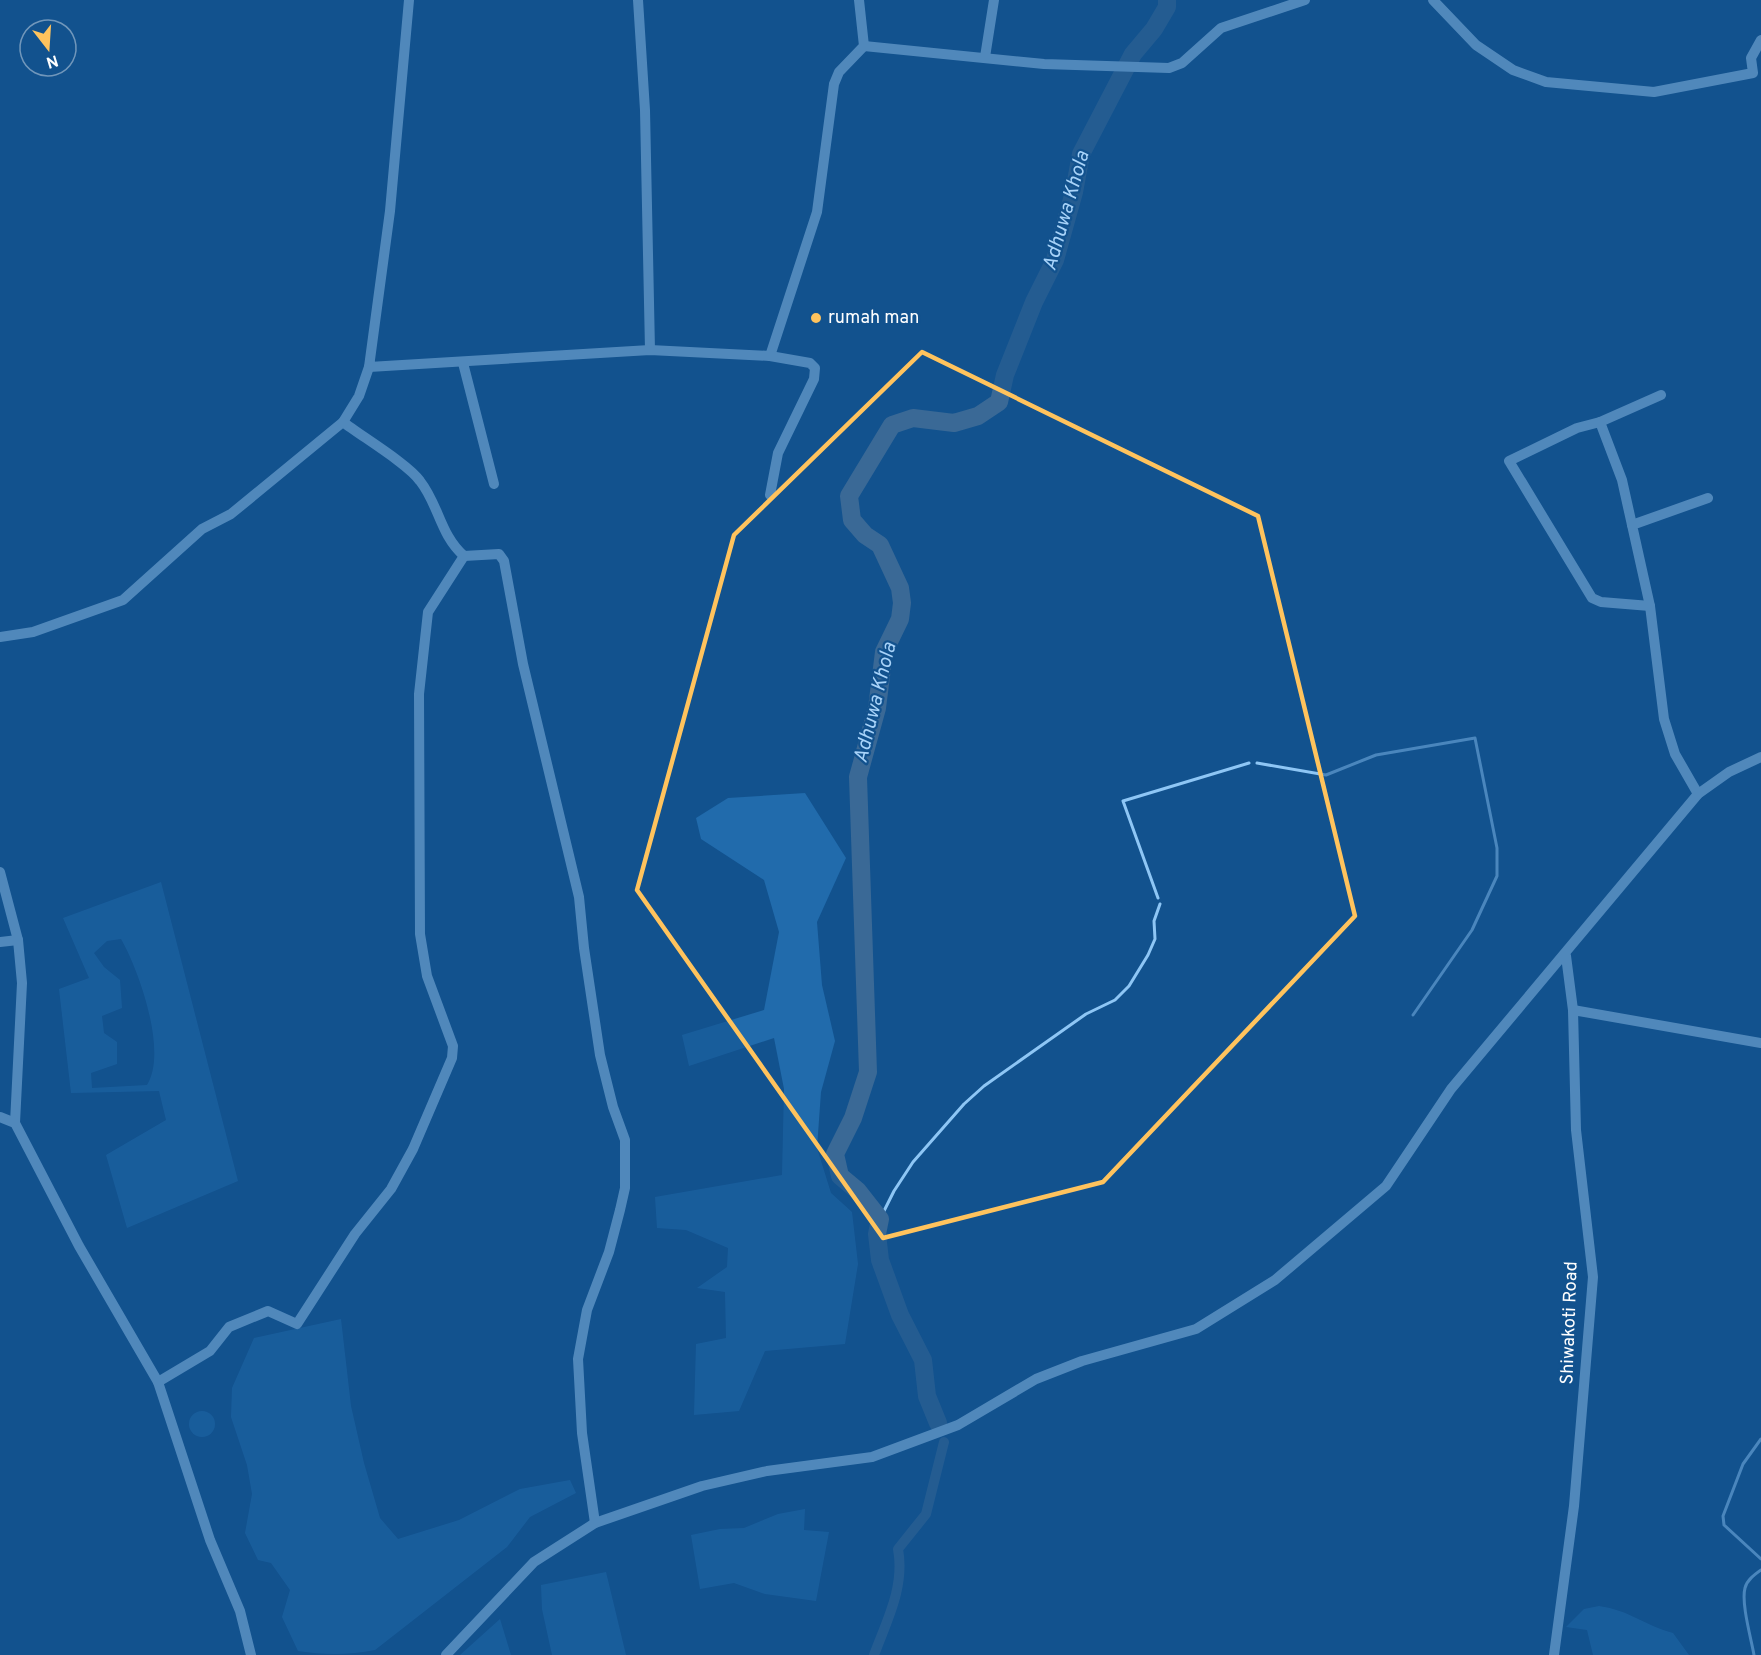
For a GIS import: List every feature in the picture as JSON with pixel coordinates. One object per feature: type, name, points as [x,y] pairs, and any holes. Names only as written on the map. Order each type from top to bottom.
[{"type":"street","points":[[0,637],[33,632],[123,600],[202,529],[231,514],[343,422],[359,396],[369,368],[390,211],[409,0]]},
{"type":"street","points":[[638,0],[645,110],[650,350]]},
{"type":"street","points":[[859,0],[864,46]]},
{"type":"street","points":[[985,57],[994,0]]},
{"type":"street","points":[[864,46],[1044,64],[1169,68],[1182,63],[1221,28],[1305,0]]},
{"type":"street","points":[[1433,0],[1476,45],[1513,70],[1546,82],[1654,92],[1757,76],[1751,58],[1761,40]]},
{"type":"street","points":[[770,356],[817,212],[834,84],[839,72],[864,46]]},
{"type":"street","points":[[369,368],[650,350],[770,356],[810,363],[815,368],[814,379],[778,453],[770,495]]},
{"type":"street","points":[[463,363],[494,484]]},
{"type":"street","points":[[1650,606],[1600,602],[1592,597],[1509,461],[1577,428],[1600,422],[1661,395]]},
{"type":"street","points":[[343,422],[419,479],[433,501],[452,546],[464,556],[500,554],[504,561],[523,664],[579,897],[600,1055],[613,1107],[625,1140],[625,1188],[609,1252],[587,1310],[578,1359],[582,1433],[595,1523]]},
{"type":"street","points":[[1600,422],[1622,480],[1650,606],[1664,719],[1675,754],[1698,794]]},
{"type":"street","points":[[1632,525],[1708,498]]},
{"type":"street","points":[[158,1382],[210,1351],[229,1327],[244,1319],[268,1311],[297,1324],[355,1234],[391,1189],[413,1149],[449,1067],[453,1046],[427,976],[420,934],[419,694],[428,612],[464,556]]},
{"type":"street","points":[[446,1655],[534,1562],[595,1523],[702,1486],[767,1470],[872,1457],[958,1425],[1036,1379],[1082,1361],[1196,1329],[1275,1280],[1386,1186],[1451,1089],[1566,956],[1698,794],[1729,772],[1761,757]]},
{"type":"street","points":[[0,872],[18,940],[22,995],[15,1123],[79,1245],[158,1382],[210,1540],[240,1611],[251,1655]]},
{"type":"street","points":[[0,942],[18,940]]},
{"type":"street","name":"Shiwakoti Road","points":[[1554,1655],[1574,1506],[1593,1278],[1576,1130],[1573,1010],[1566,956]]},
{"type":"street","points":[[1573,1010],[1761,1043]]},
{"type":"street","points":[[0,1117],[15,1123]]},
{"type":"highlighted area","points":[[922,352],[1258,516],[1355,916],[1103,1182],[883,1238],[637,890],[734,535]]},
{"type":"shaded area","points":[[805,793],[846,858],[817,922],[822,985],[835,1041],[821,1092],[817,1148],[831,1193],[852,1212],[858,1264],[845,1344],[765,1351],[739,1411],[694,1415],[696,1344],[726,1338],[725,1292],[697,1288],[727,1267],[728,1248],[686,1230],[657,1228],[655,1197],[782,1175],[784,1089],[774,1038],[689,1066],[682,1035],[764,1010],[779,932],[764,880],[701,839],[696,818],[728,798]]},
{"type":"shaded area","points":[[161,882],[238,1181],[127,1228],[106,1155],[166,1120],[159,1091],[71,1093],[59,989],[89,978],[63,918]],"holes":[[[121,939],[149,1011],[153,1032],[153,1071],[147,1085],[92,1088],[91,1073],[117,1064],[117,1042],[104,1033],[102,1016],[122,1008],[120,980],[104,967],[94,953],[107,941]]]},
{"type":"shaded area","points":[[341,1319],[351,1406],[364,1463],[380,1518],[398,1539],[459,1520],[520,1489],[570,1480],[576,1493],[530,1517],[507,1547],[375,1650],[346,1654],[298,1651],[282,1617],[290,1590],[271,1563],[258,1560],[245,1533],[252,1494],[247,1465],[231,1417],[232,1388],[254,1338]]},
{"type":"shaded area","points":[[202,1411],[211,1415],[215,1424],[211,1433],[202,1437],[193,1433],[189,1424],[193,1415]]},
{"type":"shaded area","points":[[805,1509],[804,1530],[829,1532],[816,1601],[765,1594],[734,1583],[700,1589],[691,1535],[720,1529],[744,1528],[778,1514]]},
{"type":"shaded area","points":[[606,1572],[626,1655],[552,1655],[542,1609],[541,1585]]},
{"type":"shaded area","points":[[1599,1606],[1619,1611],[1673,1633],[1689,1655],[1593,1655],[1587,1630],[1566,1627],[1584,1609]]},
{"type":"shaded area","points":[[500,1619],[511,1655],[460,1655]]},
{"type":"waterway","name":"Adhuwa Khola","points":[[938,1423],[927,1396],[923,1360],[900,1315],[880,1260],[877,1234],[880,1219],[858,1191],[840,1176],[835,1154],[853,1118],[868,1072],[858,777],[877,708],[884,652],[900,619],[902,603],[900,588],[880,545],[865,535],[852,520],[849,496],[892,425],[913,418],[954,423],[978,416],[999,402],[1005,375],[1034,302],[1055,260],[1074,192],[1081,154],[1133,54],[1154,29],[1167,7],[1167,0]]},
{"type":"waterway","points":[[1257,763],[1326,775],[1376,755],[1475,738],[1497,848],[1497,876],[1472,930],[1413,1015]]},
{"type":"waterway","points":[[1158,898],[1123,801],[1249,763]]},
{"type":"waterway","points":[[880,1219],[894,1191],[913,1162],[964,1104],[984,1086],[1086,1014],[1115,1000],[1129,986],[1155,939],[1154,921],[1160,904]]},
{"type":"waterway","points":[[1761,1439],[1743,1464],[1723,1516],[1724,1525],[1761,1559]]},
{"type":"waterway","points":[[874,1655],[897,1590],[900,1563],[898,1549],[926,1514],[944,1442]]},
{"type":"waterway","points":[[1754,1655],[1744,1594],[1747,1583],[1761,1570]]},
{"type":"place","name":"rumah man","points":[[816,318]]}]
